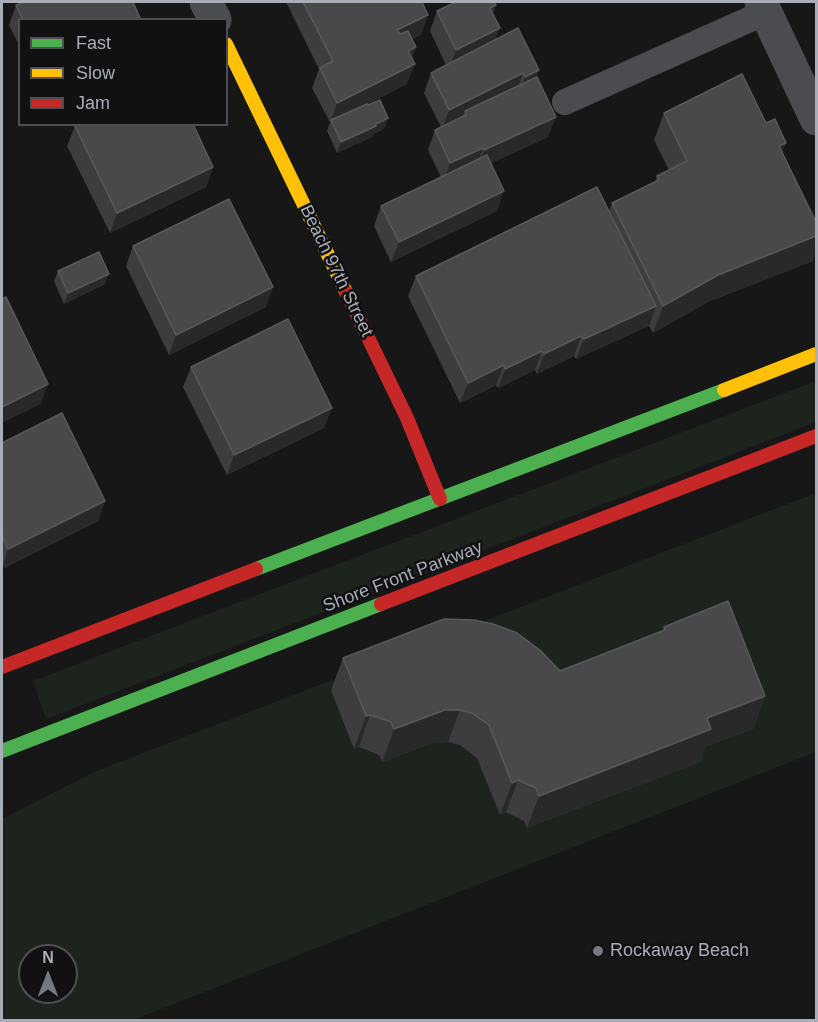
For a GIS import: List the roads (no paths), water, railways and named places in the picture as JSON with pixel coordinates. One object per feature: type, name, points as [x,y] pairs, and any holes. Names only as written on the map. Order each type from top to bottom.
[{"type":"street","points":[[206,2],[214,18]]},
{"type":"street","points":[[764,7],[816,120]]},
{"type":"street","name":"Beach 97th Street","points":[[228,48],[407,418],[440,499]]},
{"type":"street","points":[[2,667],[816,354]]},
{"type":"street","name":"Shore Front Parkway","points":[[2,751],[816,436]]},
{"type":"lane","points":[[565,102],[764,7]]},
{"type":"place","name":"Rockaway Beach","points":[[598,951]]}]
